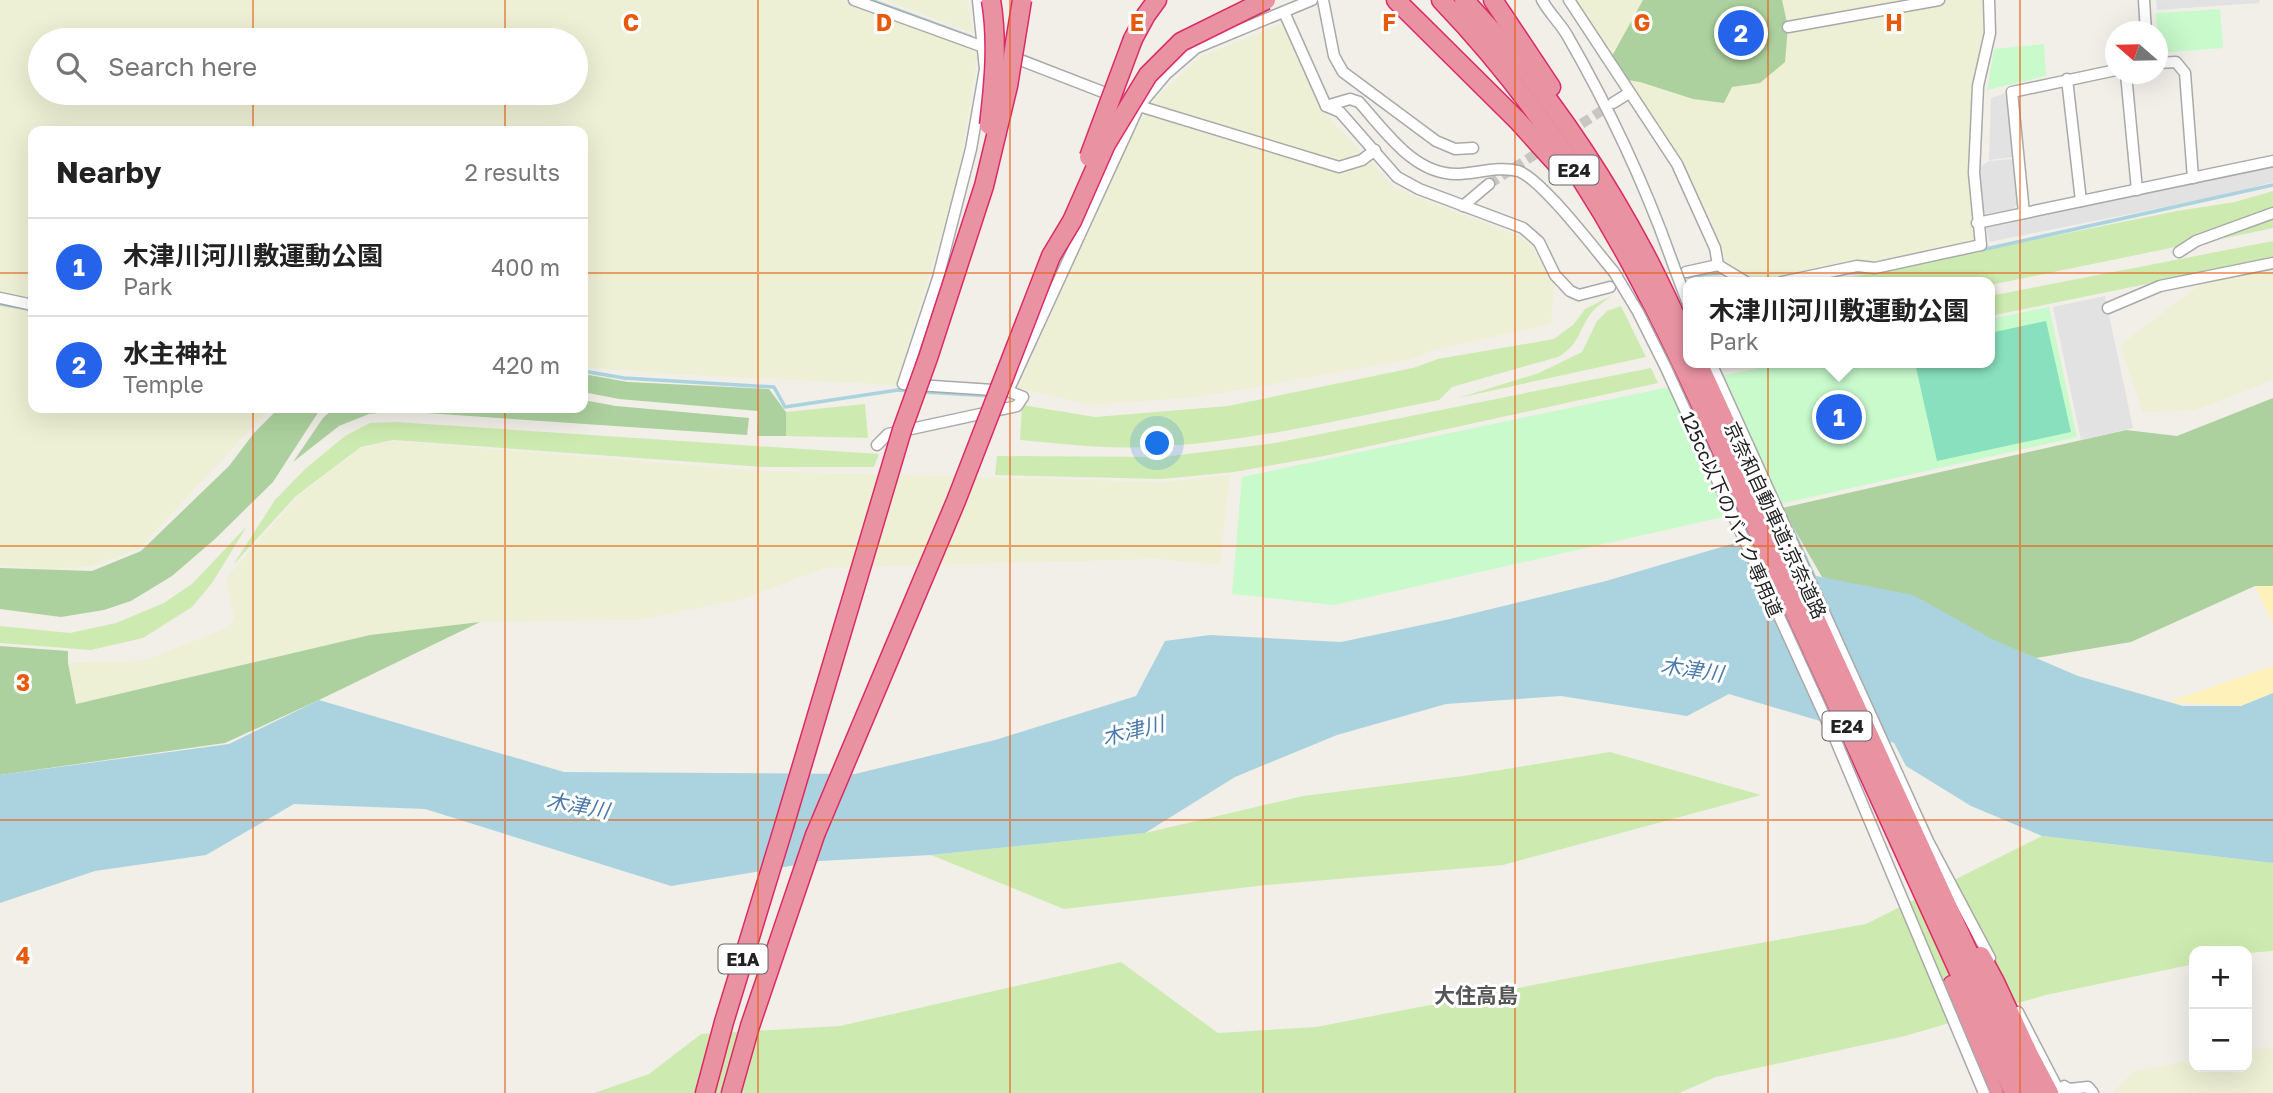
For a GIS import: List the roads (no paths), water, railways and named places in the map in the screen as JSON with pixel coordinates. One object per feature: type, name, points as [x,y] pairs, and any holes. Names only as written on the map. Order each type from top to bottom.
[{"type":"highway","points":[[928,358],[975,198],[987,141],[994,84],[995,39],[991,0]]},
{"type":"highway","points":[[928,358],[984,186],[997,136],[1022,0]]},
{"type":"highway","points":[[1051,256],[1133,39],[1157,0]]},
{"type":"highway","points":[[1051,256],[1072,221],[1106,144],[1149,75],[1181,42],[1266,0]]},
{"type":"highway","points":[[1396,0],[1555,161],[1630,262]]},
{"type":"highway","name":"京奈和自動車道;京奈道路","points":[[1441,0],[1465,25],[1552,136],[1630,262],[1678,359],[2014,1093]]},
{"type":"highway","name":"E24","points":[[1464,0],[1521,65],[1566,126],[1644,252],[1683,331]]},
{"type":"highway","points":[[1493,0],[1575,122],[1607,189]]},
{"type":"highway","name":"E1A","points":[[731,1093],[750,1026],[815,835],[956,501],[1051,256]]},
{"type":"highway","name":"E1A","points":[[705,1093],[724,1021],[902,429],[928,358]]},
{"type":"highway","name":"京奈和自動車道;京奈道路","points":[[1700,368],[2033,1093]]},
{"type":"highway","points":[[1877,792],[1911,887],[1994,1093]]},
{"type":"highway","points":[[1934,874],[1995,982],[2029,1055],[2058,1091]]},
{"type":"street","points":[[854,0],[1139,106],[1339,167],[1362,160],[1375,150]]},
{"type":"street","points":[[877,445],[888,434],[1017,406],[1023,397],[1008,391],[903,384],[938,278],[965,175],[985,69],[978,0]]},
{"type":"street","points":[[1227,36],[1241,0]]},
{"type":"street","points":[[1008,391],[1139,106],[1166,74],[1196,48],[1312,0]]},
{"type":"street","points":[[1324,0],[1334,56],[1343,72],[1436,141],[1455,149],[1473,148]]},
{"type":"street","points":[[1542,0],[1565,33],[1615,125],[1656,216],[1683,289]]},
{"type":"street","points":[[1569,0],[1677,164],[1715,248],[1718,265]]},
{"type":"street","points":[[1788,27],[1939,0]]},
{"type":"street","points":[[1805,277],[1857,266],[1875,268],[1981,245],[1974,173],[1978,99],[1990,33],[1989,0]]},
{"type":"street","points":[[2144,0],[2145,21]]},
{"type":"street","points":[[1284,12],[1326,106],[1340,112],[1397,177],[1419,189],[1523,228],[1539,242],[1555,275],[1570,291],[1578,295],[1610,286]]},
{"type":"street","points":[[2168,62],[2176,62],[2185,73],[2193,178]]},
{"type":"street","points":[[2024,213],[2012,92],[2105,72]]},
{"type":"street","points":[[2067,79],[2081,201]]},
{"type":"street","points":[[2127,84],[2137,190]]},
{"type":"street","points":[[1613,103],[1629,93]]},
{"type":"street","name":"125cc以下のバイク専用道","points":[[1326,106],[1350,99],[1359,102],[1422,166],[1440,173],[1518,172],[1539,184],[1614,272],[1666,368],[1836,741],[1984,1093]]},
{"type":"street","points":[[1978,223],[2273,161]]},
{"type":"street","points":[[1462,206],[1489,184]]},
{"type":"street","points":[[2179,252],[2196,241],[2273,213]]},
{"type":"street","points":[[2108,308],[2160,286],[2273,263]]},
{"type":"street","points":[[1686,272],[1718,265],[1738,277]]},
{"type":"street","points":[[0,298],[28,303]]},
{"type":"street","points":[[1713,368],[1928,841],[2058,1091],[2088,1087],[2092,1093]]},
{"type":"water","name":"木津川","points":[[1793,526],[1816,576],[1913,595],[1994,640],[2078,676],[2183,706],[2241,706],[2273,693],[2273,863],[2042,836],[1971,806],[1906,766],[1894,743],[1729,694],[1687,716],[1561,696],[1446,704],[1337,735],[1235,777],[1145,833],[931,855],[820,861],[671,886],[425,809],[294,804],[206,855],[95,871],[0,903],[0,775],[229,744],[319,700],[564,772],[855,774],[995,740],[1136,696],[1165,641],[1210,635],[1341,642],[1606,581]]},
{"type":"waterway","points":[[871,0],[971,37]]},
{"type":"waterway","points":[[1981,250],[2273,185]]},
{"type":"waterway","points":[[1830,277],[1871,272]]},
{"type":"waterway","points":[[1689,277],[1724,273]]},
{"type":"waterway","points":[[0,304],[28,309]]},
{"type":"waterway","points":[[588,372],[624,378],[774,387],[785,407],[898,390],[912,391]]},
{"type":"waterway","points":[[923,392],[992,396]]},
{"type":"tunnel","points":[[1569,132],[1612,104]]},
{"type":"tunnel","points":[[1489,184],[1545,148]]},
{"type":"place","name":"水主神社","points":[[1741,33]]},
{"type":"place","name":"木津川河川敷運動公園","points":[[1839,417]]},
{"type":"district","name":"大住高島","points":[[1476,995]]}]
